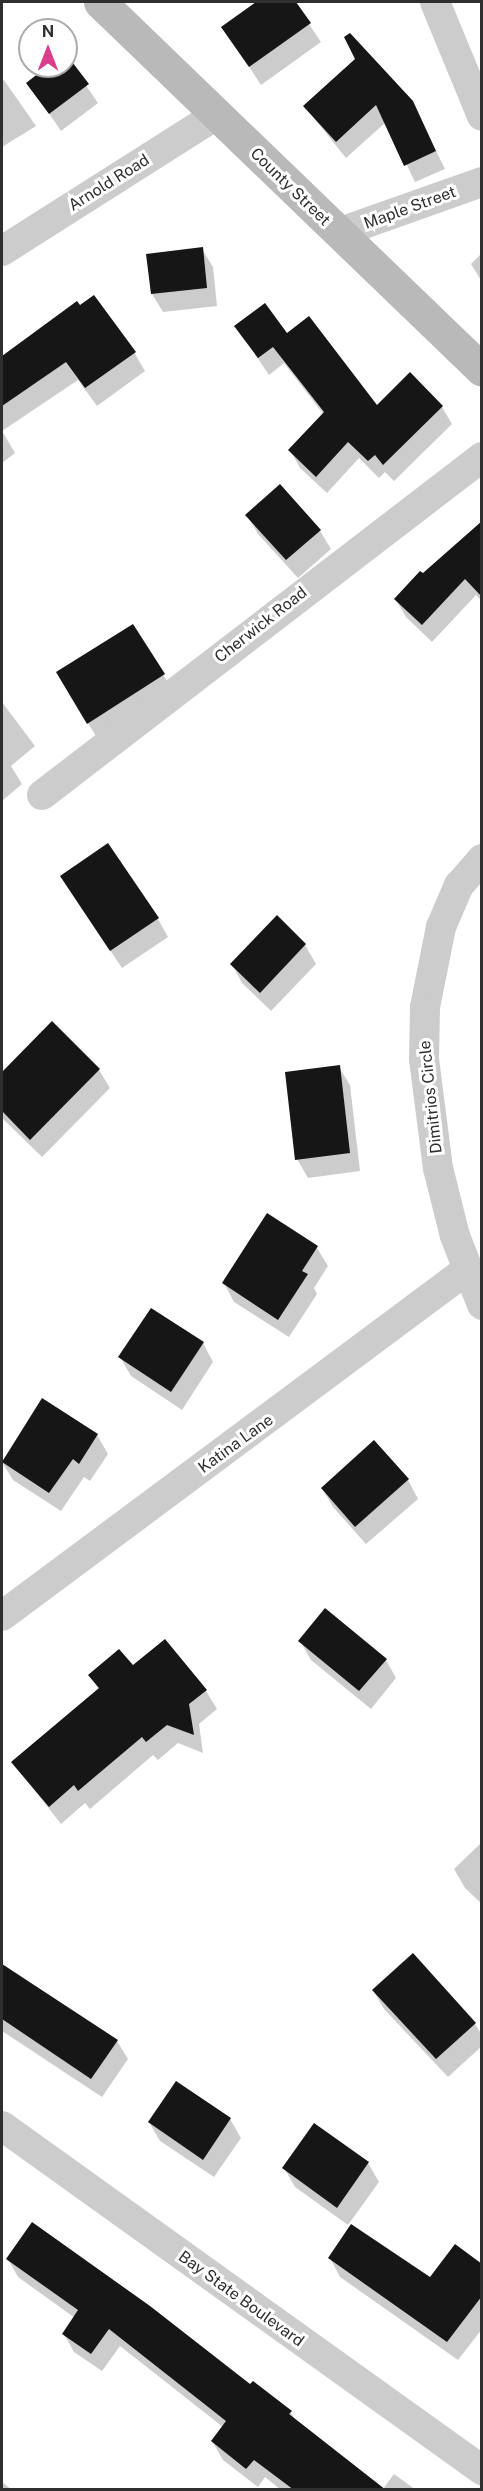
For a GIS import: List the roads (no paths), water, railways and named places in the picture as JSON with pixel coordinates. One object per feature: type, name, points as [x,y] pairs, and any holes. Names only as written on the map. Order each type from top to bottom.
[{"type":"main road","name":"County Street","points":[[100,2],[482,370]]},
{"type":"street","points":[[435,2],[482,116]]},
{"type":"street","name":"Arnold Road","points":[[2,251],[216,115]]},
{"type":"street","name":"Maple Street","points":[[338,233],[482,182]]},
{"type":"street","name":"Cherwick Road","points":[[42,795],[482,457]]},
{"type":"street","name":"Dimitrios Circle","points":[[482,859],[459,885],[441,927],[425,1007],[424,1059],[438,1168],[454,1236],[482,1305]]},
{"type":"street","name":"Katina Lane","points":[[2,1616],[468,1269]]},
{"type":"street","name":"Bay State Boulevard","points":[[2,2126],[482,2470]]}]
